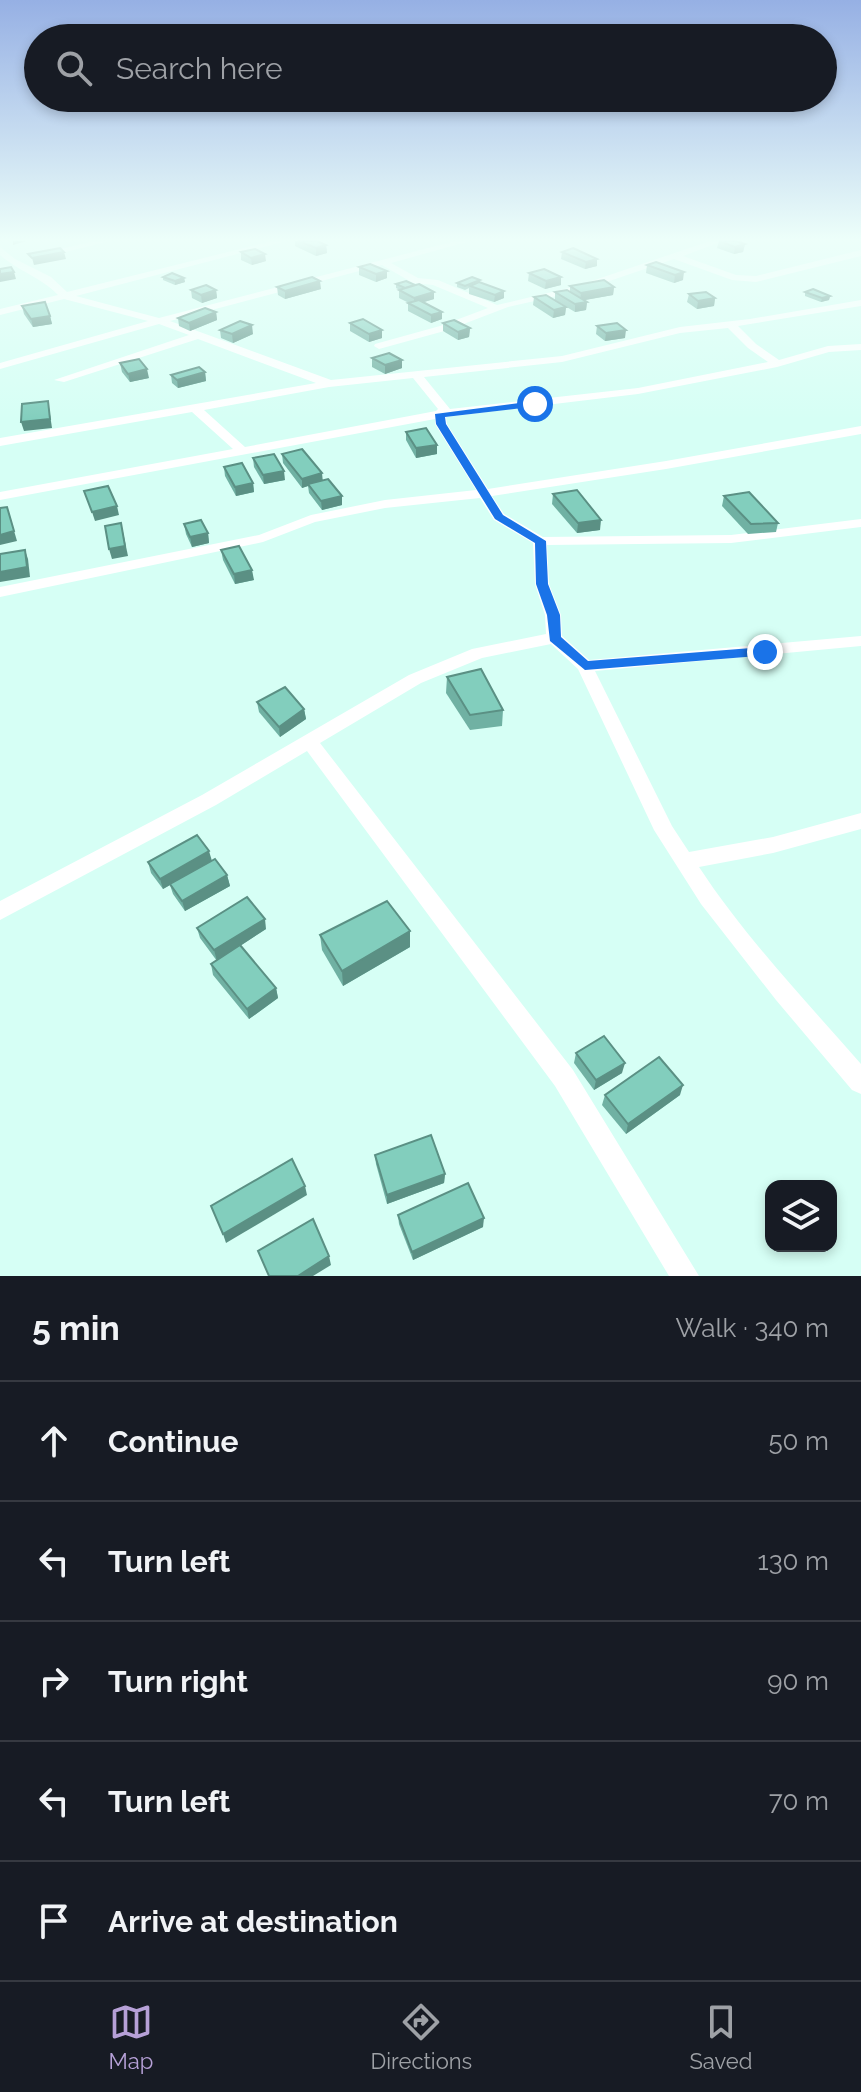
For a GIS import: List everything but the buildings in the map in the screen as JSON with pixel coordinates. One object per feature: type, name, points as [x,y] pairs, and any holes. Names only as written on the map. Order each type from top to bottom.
[{"type":"street","points":[[0,312],[47,301]]},
{"type":"street","points":[[82,301],[162,322],[287,365],[329,384]]},
{"type":"street","points":[[0,366],[243,301]]},
{"type":"street","points":[[479,301],[496,308]]},
{"type":"street","points":[[379,346],[527,301]]},
{"type":"street","points":[[0,442],[329,384],[562,359],[680,330],[861,303]]},
{"type":"street","points":[[730,324],[752,346],[777,364]]},
{"type":"street","points":[[60,380],[197,336]]},
{"type":"street","points":[[0,496],[440,414],[638,391],[777,364],[828,349],[861,347]]},
{"type":"street","points":[[415,374],[444,409],[440,414],[441,424],[448,438],[499,517],[540,541],[731,539],[861,523]]},
{"type":"street","points":[[193,406],[241,450]]},
{"type":"street","points":[[0,592],[263,538],[311,519],[385,504],[485,493],[666,465],[861,430]]},
{"type":"street","points":[[540,541],[542,584],[553,615],[554,638],[585,666],[664,830],[708,898],[861,1082]]},
{"type":"street","points":[[0,911],[209,800],[308,740],[428,674],[478,653],[554,638]]},
{"type":"street","points":[[585,666],[861,641]]},
{"type":"street","points":[[308,740],[564,1078],[685,1276]]},
{"type":"street","points":[[684,861],[773,845],[861,821]]},
{"type":"route","points":[[535,404],[440,414],[441,424],[499,517],[540,541],[542,584],[553,615],[554,638],[585,666],[765,652]]}]
